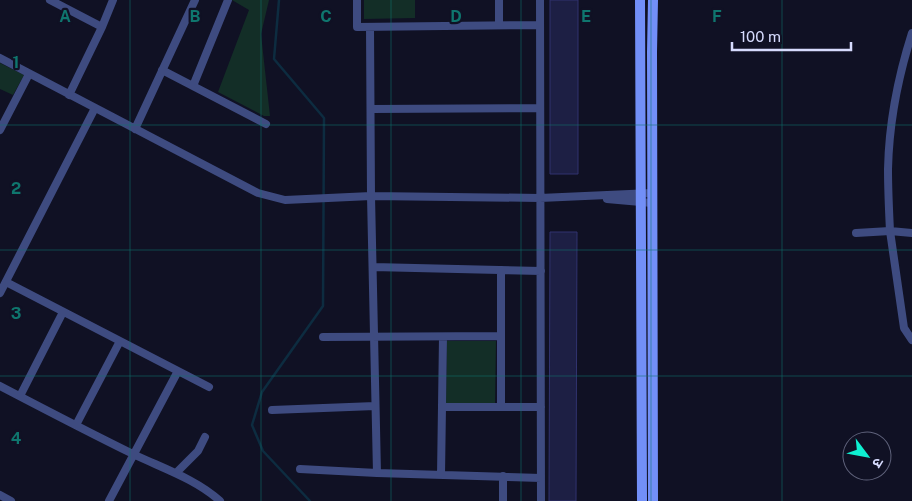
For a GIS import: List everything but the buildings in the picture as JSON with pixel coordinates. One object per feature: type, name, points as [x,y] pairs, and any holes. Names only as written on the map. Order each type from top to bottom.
[{"type":"main road","points":[[640,0],[642,501]]},
{"type":"main road","points":[[653,0],[653,501]]},
{"type":"street","points":[[50,0],[102,27]]},
{"type":"street","points":[[69,95],[113,0]]},
{"type":"street","points":[[135,129],[195,0]]},
{"type":"street","points":[[193,86],[228,0]]},
{"type":"street","points":[[356,0],[358,27],[540,25]]},
{"type":"street","points":[[499,0],[499,25]]},
{"type":"street","points":[[540,0],[541,501]]},
{"type":"street","points":[[370,27],[376,473]]},
{"type":"street","points":[[912,33],[900,76],[890,138],[888,176],[890,231],[904,328],[912,340]]},
{"type":"street","points":[[0,58],[258,192],[285,200],[371,196],[652,198]]},
{"type":"street","points":[[162,70],[266,124]]},
{"type":"street","points":[[0,130],[29,74]]},
{"type":"street","points":[[0,293],[95,108]]},
{"type":"street","points":[[371,109],[540,108]]},
{"type":"street","points":[[856,233],[890,231],[912,233]]},
{"type":"street","points":[[373,267],[541,271]]},
{"type":"street","points":[[501,270],[501,407]]},
{"type":"street","points":[[6,282],[209,387]]},
{"type":"street","points":[[20,396],[64,312]]},
{"type":"street","points":[[323,337],[501,336]]},
{"type":"street","points":[[441,475],[443,337]]},
{"type":"street","points":[[76,425],[120,341]]},
{"type":"street","points":[[109,501],[178,371]]},
{"type":"street","points":[[0,386],[134,454],[176,473],[220,501]]},
{"type":"street","points":[[272,410],[375,406]]},
{"type":"street","points":[[442,407],[541,407]]},
{"type":"street","points":[[176,473],[198,451],[204,437]]},
{"type":"street","points":[[300,469],[541,478]]},
{"type":"street","points":[[502,501],[503,476]]},
{"type":"street","points":[[0,495],[11,501]]},
{"type":"green space","points":[[232,0],[269,0],[261,34],[270,116],[264,116],[218,92],[249,10]]},
{"type":"green space","points":[[364,0],[415,0],[415,18],[364,19]]},
{"type":"green space","points":[[0,63],[24,75],[13,95],[0,89]]},
{"type":"green space","points":[[447,341],[496,341],[495,403],[446,403]]},
{"type":"waterway","points":[[279,0],[274,59],[324,118],[323,306],[262,392],[252,425],[263,451],[310,501]]}]
